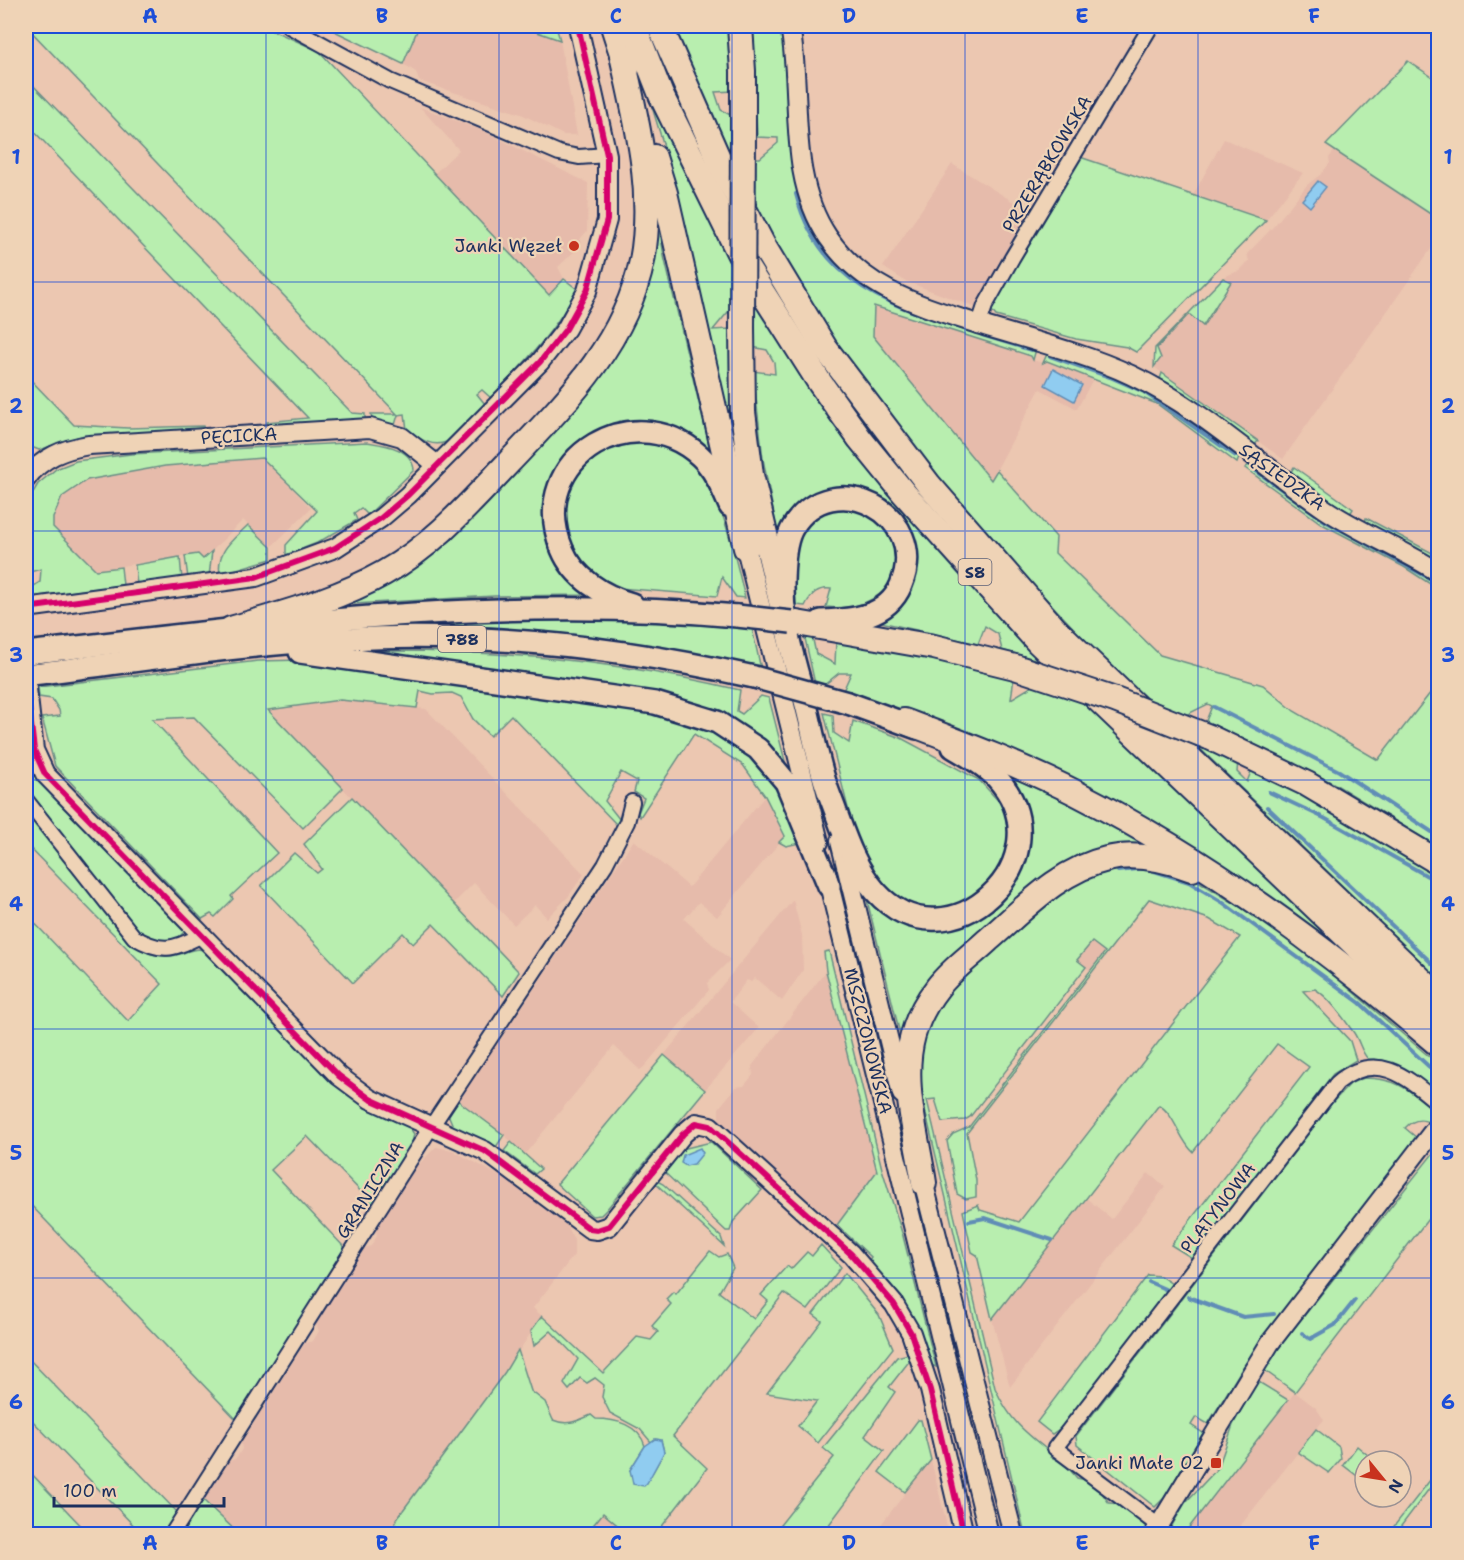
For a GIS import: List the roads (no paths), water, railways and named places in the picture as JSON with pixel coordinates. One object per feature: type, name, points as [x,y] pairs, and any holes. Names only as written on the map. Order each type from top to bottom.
[{"type":"highway","points":[[613,26],[665,193],[746,548]]},
{"type":"highway","name":"S8","points":[[634,26],[661,95],[746,265],[820,383],[867,448],[903,492],[1038,642],[1438,1024]]},
{"type":"highway","name":"S8","points":[[660,26],[722,167],[780,276],[850,384],[929,485],[1054,628],[1438,996]]},
{"type":"highway","points":[[740,26],[744,71],[743,412],[751,475],[788,620],[830,624],[967,654],[1015,667],[1115,700],[1209,737],[1307,784],[1438,862]]},
{"type":"highway","points":[[233,639],[327,600],[385,572],[426,545],[452,523],[558,411],[596,363],[619,325],[632,291],[641,262],[647,212],[643,157],[622,55]]},
{"type":"highway","points":[[904,722],[1007,761],[1076,793],[1167,843],[1259,902],[1355,974],[1438,1044]]},
{"type":"highway","points":[[924,1183],[909,1080],[909,1056],[916,1027],[939,985],[1041,894],[1078,870],[1106,859],[1136,856],[1158,858],[1185,867],[1259,902]]},
{"type":"main road","points":[[746,548],[716,475],[694,451],[682,442],[649,430],[626,431],[604,438],[589,447],[564,477],[557,495],[555,514],[558,539],[567,559],[593,586],[616,598],[647,608],[788,620]]},
{"type":"main road","points":[[830,624],[862,618],[876,612],[899,590],[905,574],[906,548],[897,526],[881,509],[859,499],[837,498],[823,502],[801,516],[792,528],[785,554],[788,620],[828,792],[861,872],[878,894],[890,904],[916,916],[946,918],[975,908],[988,899],[1011,869],[1017,851],[1019,832],[1015,810],[998,779],[970,757],[904,722]]},
{"type":"main road","name":"788","points":[[26,675],[233,639],[456,610],[647,608]]},
{"type":"main road","points":[[233,639],[655,703],[699,714],[743,737],[758,750],[786,782],[830,886]]},
{"type":"main road","name":"788","points":[[26,653],[233,639],[495,640],[627,654],[754,677],[848,703],[904,722]]},
{"type":"street","points":[[289,26],[390,81],[559,153],[579,158],[606,154]]},
{"type":"street","points":[[26,608],[256,577],[335,548],[408,495],[540,362],[566,329],[577,310],[596,267],[607,220],[606,154],[578,26]]},
{"type":"street","name":"SĄSIEDZKA","points":[[790,26],[802,174],[810,203],[828,239],[851,265],[879,287],[912,302],[1130,374],[1184,406],[1337,517],[1438,572]]},
{"type":"street","name":"PRZERĄBKOWSKA","points":[[979,324],[985,306],[1007,267],[1151,26]]},
{"type":"street","name":"PĘCICKA","points":[[30,473],[60,452],[89,445],[370,428],[402,437],[437,465]]},
{"type":"street","name":"MSZCZONOWSKA","points":[[746,548],[989,1534]]},
{"type":"street","points":[[26,680],[34,750],[45,774],[200,936],[339,1076],[370,1099],[485,1151],[527,1180],[583,1226],[597,1230],[609,1226],[692,1125],[703,1122],[851,1254],[894,1304],[910,1333],[930,1390],[964,1534]]},
{"type":"street","name":"MSZCZONOWSKA","points":[[828,792],[1013,1534]]},
{"type":"street","points":[[26,800],[134,938],[149,946],[164,950],[200,936]]},
{"type":"street","name":"GRANICZNA","points":[[172,1534],[431,1127],[605,865],[627,822],[632,802]]},
{"type":"street","name":"PLATYNOWA","points":[[1156,1530],[1055,1448],[1336,1083],[1360,1069],[1373,1067],[1386,1069],[1401,1074],[1438,1103]]},
{"type":"street","points":[[1156,1530],[1270,1343],[1438,1125]]},
{"type":"water","points":[[1318,181],[1326,187],[1310,207],[1302,200]]},
{"type":"water","points":[[1053,369],[1082,385],[1074,401],[1045,385]]},
{"type":"water","points":[[700,1148],[703,1153],[694,1164],[686,1166],[681,1163],[683,1155]]},
{"type":"water","points":[[655,1439],[661,1440],[664,1452],[647,1483],[644,1486],[633,1484],[630,1470],[645,1446]]},
{"type":"waterway","points":[[796,194],[807,225],[822,250],[841,271],[888,301],[972,331]]},
{"type":"waterway","points":[[982,335],[1031,350]]},
{"type":"waterway","points":[[1050,356],[1110,377],[1144,392],[1236,456]]},
{"type":"waterway","points":[[1252,468],[1325,521],[1438,583]]},
{"type":"waterway","points":[[1214,707],[1339,771],[1438,836]]},
{"type":"waterway","points":[[1269,792],[1324,818],[1438,882]]},
{"type":"waterway","points":[[1267,807],[1438,969]]},
{"type":"waterway","points":[[1118,871],[1145,868],[1189,882],[1222,902],[1360,1003],[1438,1075]]},
{"type":"waterway","points":[[969,1221],[985,1218],[1052,1240]]},
{"type":"waterway","points":[[1149,1282],[1165,1289]]},
{"type":"waterway","points":[[1188,1297],[1243,1317],[1274,1314]]},
{"type":"waterway","points":[[1302,1333],[1310,1339],[1335,1325],[1355,1300]]},
{"type":"place","name":"Janki Węzeł","points":[[574,246]]},
{"type":"place","name":"Janki Małe 02","points":[[1216,1463]]}]
